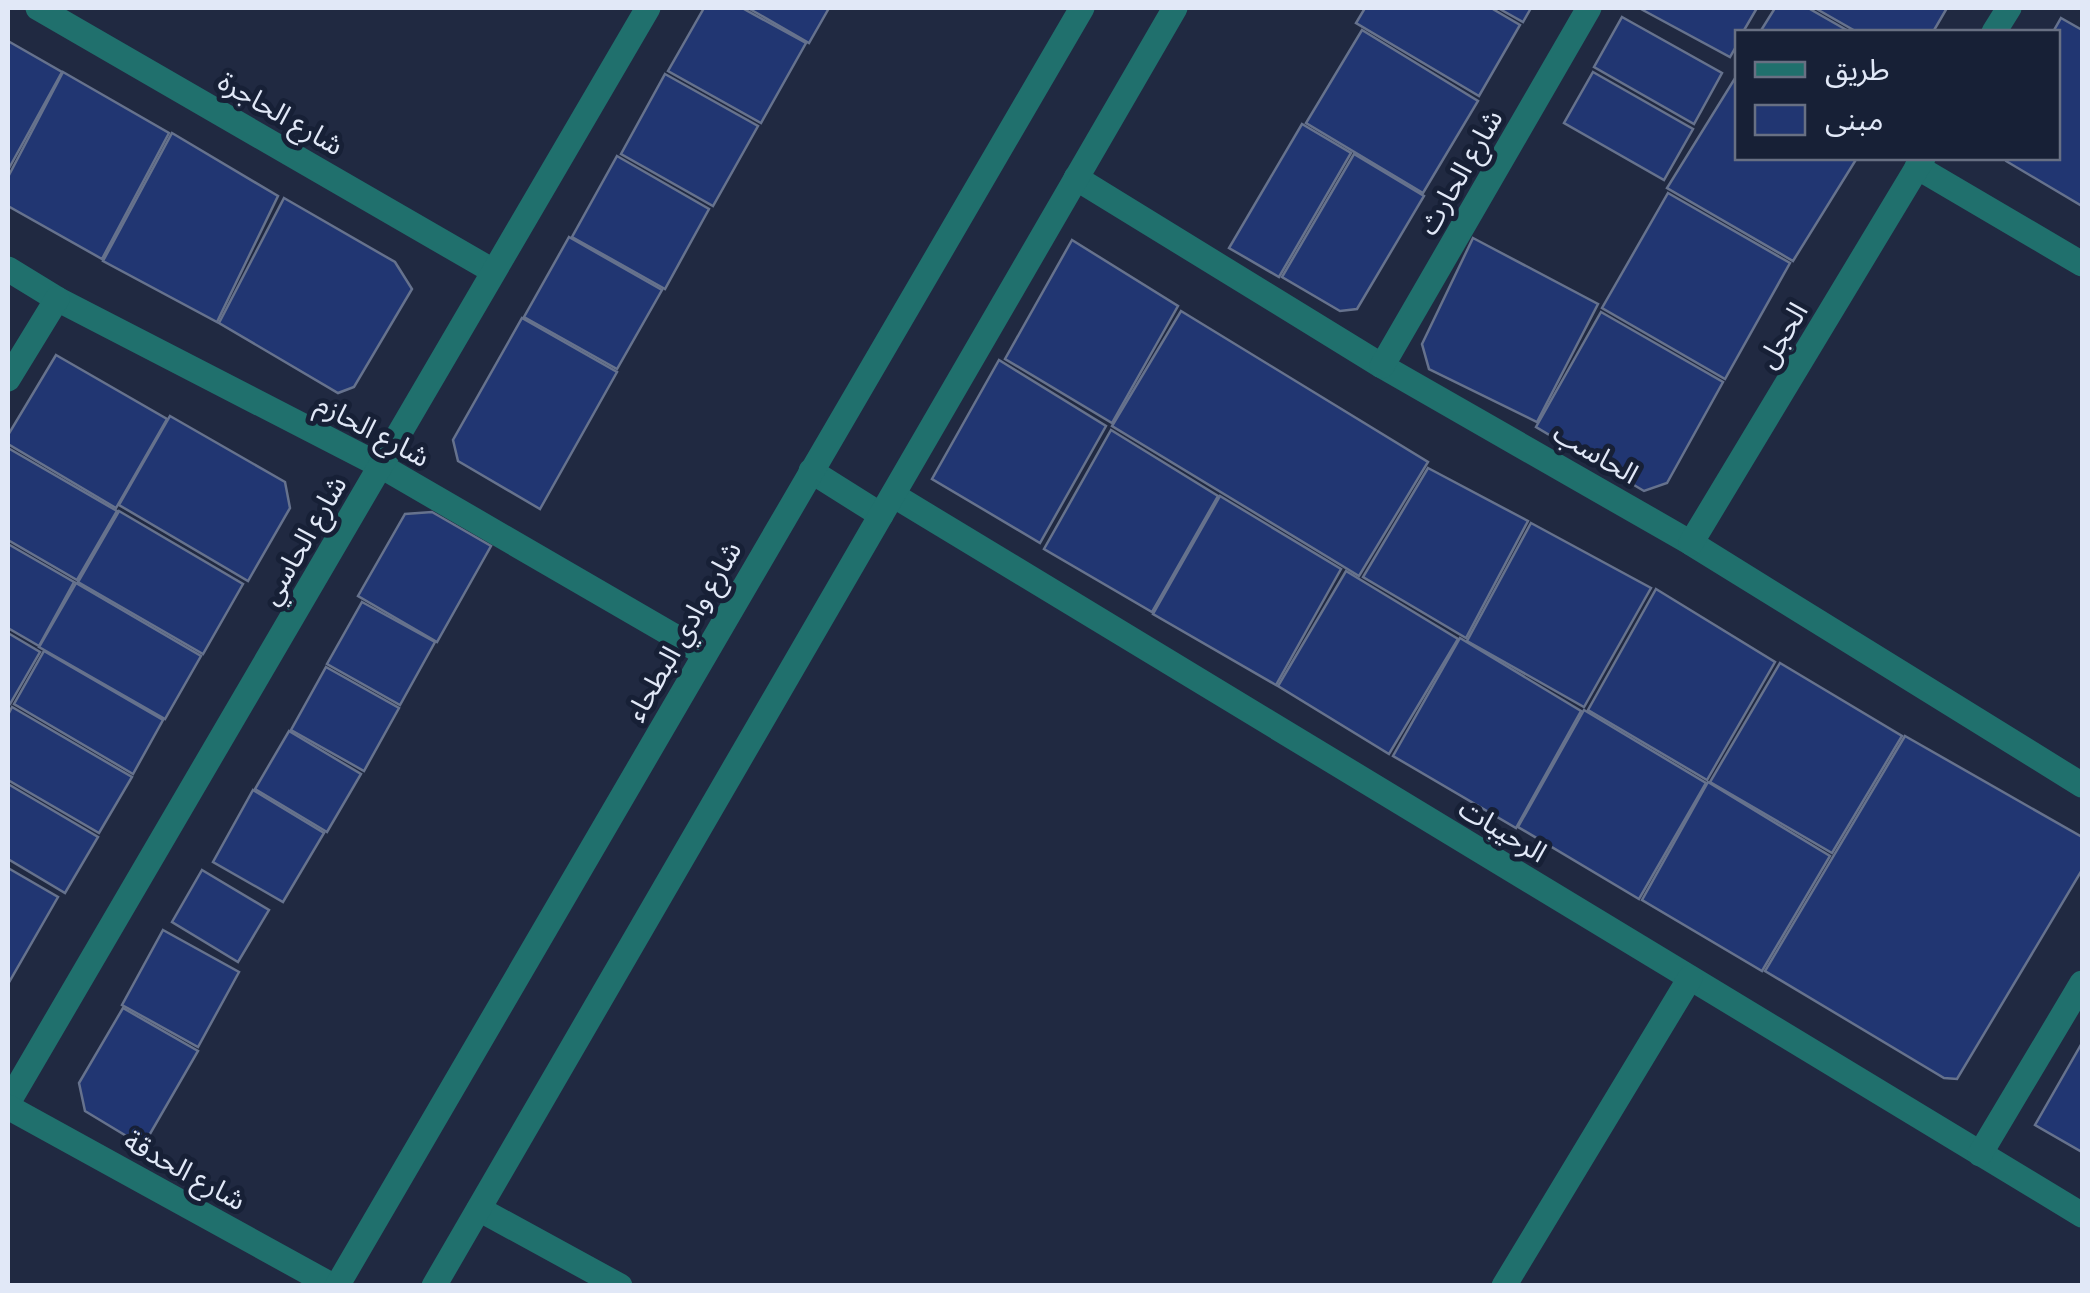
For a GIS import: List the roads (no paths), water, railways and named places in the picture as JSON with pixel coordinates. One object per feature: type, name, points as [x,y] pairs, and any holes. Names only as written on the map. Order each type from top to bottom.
[{"type":"street","name":"شارع الحاجرة","points":[[38,8],[493,270]]},
{"type":"street","name":"شارع الحاسي","points":[[8,1105],[648,8]]},
{"type":"street","name":"شارع وادي البطحاء","points":[[335,1286],[1082,8]]},
{"type":"street","points":[[434,1286],[1175,8]]},
{"type":"street","name":"شارع الحارث","points":[[1382,366],[1589,8]]},
{"type":"street","points":[[1995,30],[2009,8]]},
{"type":"street","points":[[1920,162],[2082,264]]},
{"type":"street","name":"الحجل","points":[[1691,543],[1920,162]]},
{"type":"street","name":"الحاسب","points":[[1076,178],[1382,366],[1691,543],[2082,786]]},
{"type":"street","name":"شارع الحازم","points":[[8,269],[56,299],[381,466],[705,654]]},
{"type":"street","points":[[8,378],[56,299]]},
{"type":"street","name":"الرحيبات","points":[[810,471],[887,505],[1690,978],[2082,1215]]},
{"type":"street","points":[[1504,1286],[1690,978]]},
{"type":"street","points":[[1980,1154],[2082,983]]},
{"type":"street","name":"شارع الحدقة","points":[[8,1105],[335,1286]]},
{"type":"street","points":[[479,1209],[620,1286]]}]
